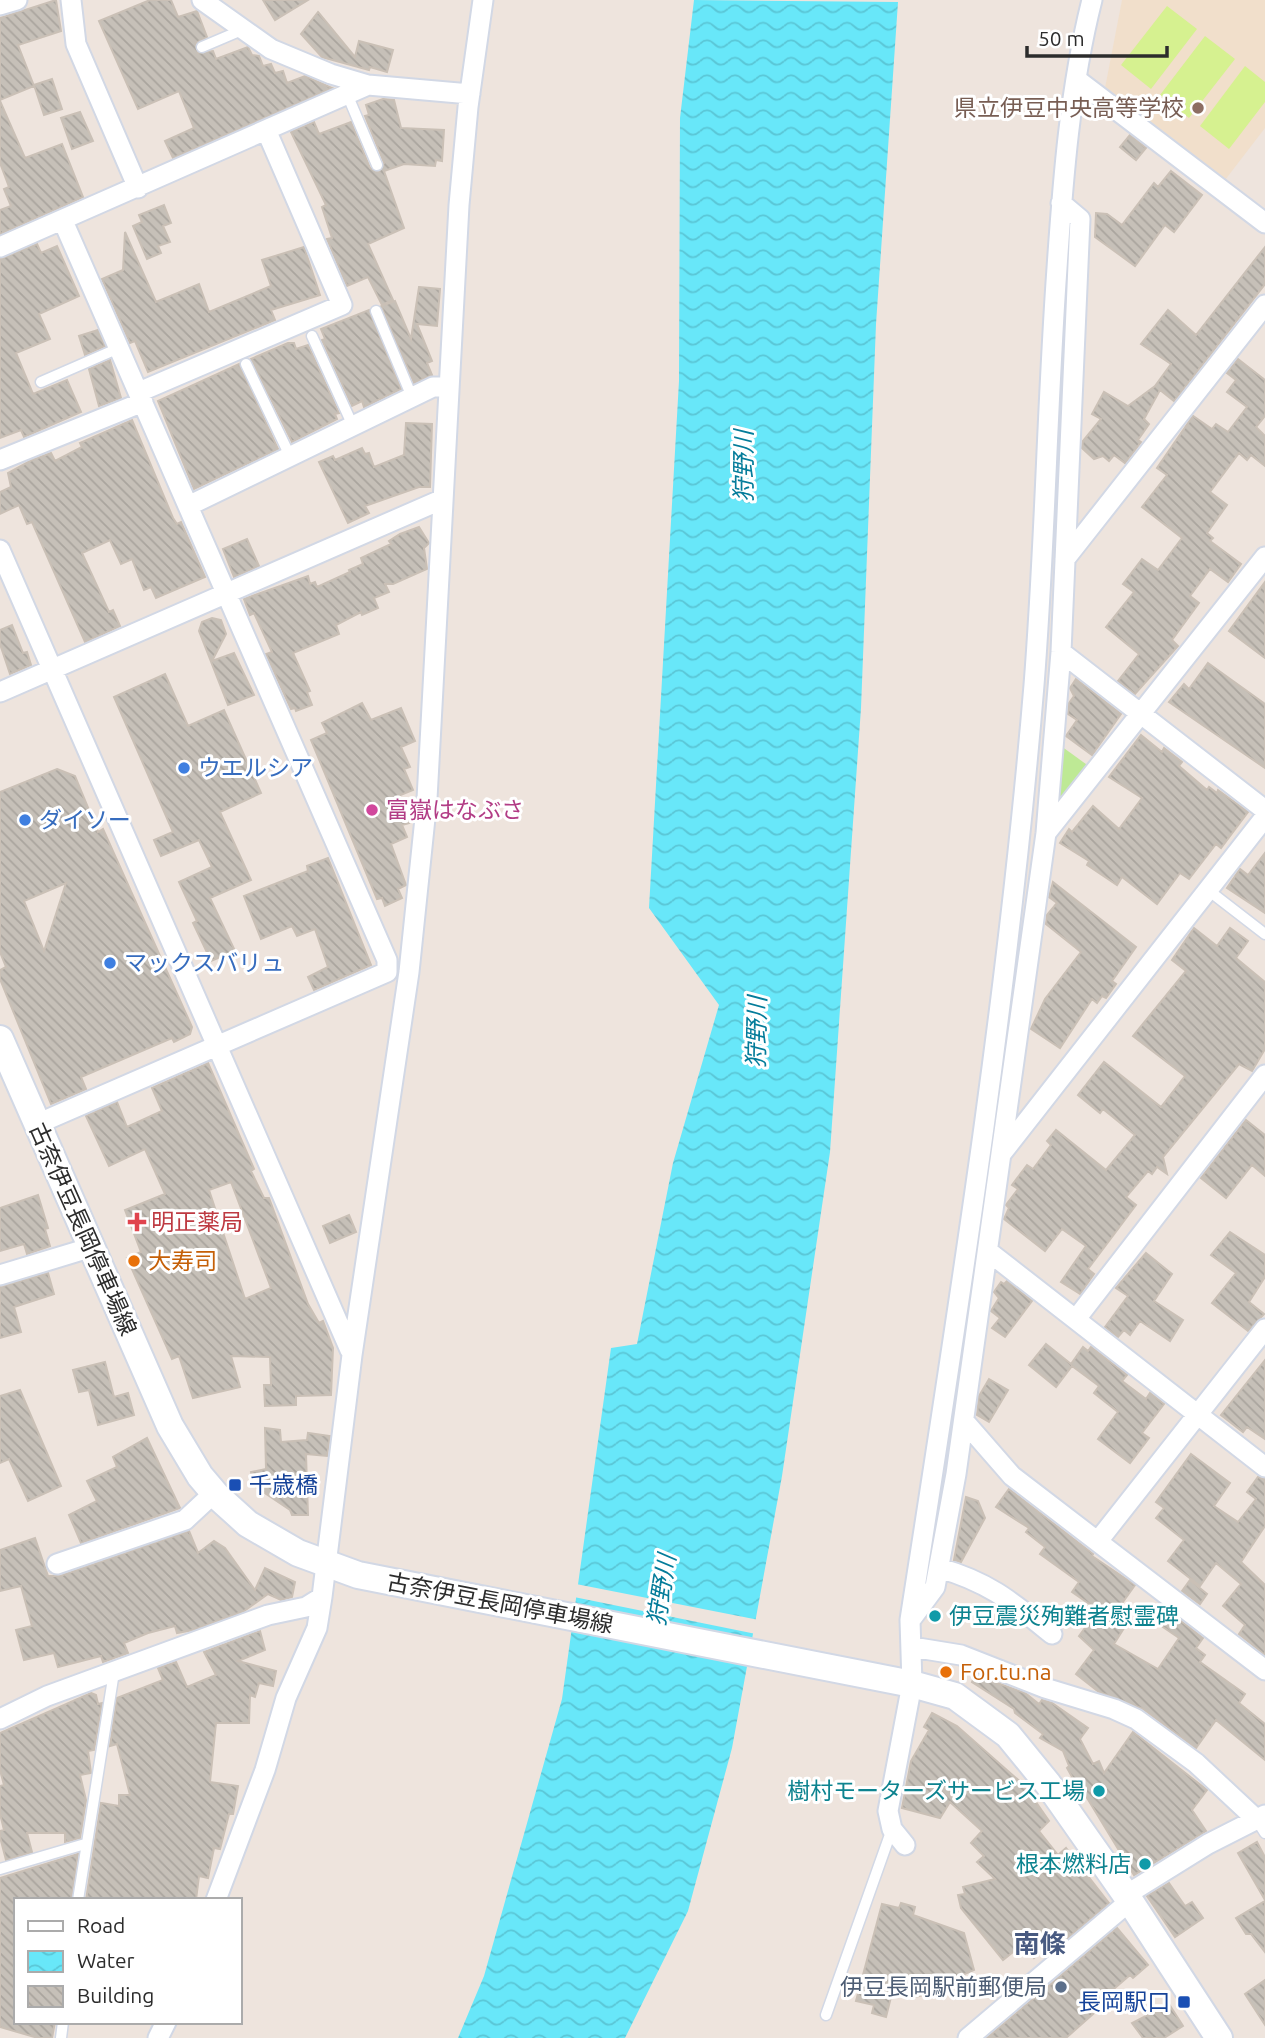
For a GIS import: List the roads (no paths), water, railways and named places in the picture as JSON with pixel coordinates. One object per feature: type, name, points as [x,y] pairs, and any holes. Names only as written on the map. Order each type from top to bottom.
[{"type":"main road","name":"古奈伊豆長岡停車場線","points":[[0,1039],[89,1248],[170,1426],[214,1493],[248,1524],[298,1553],[358,1575],[912,1684],[955,1696],[984,1714],[1008,1735],[1048,1784],[1128,1898],[1219,2038]]},
{"type":"street","points":[[0,5],[17,0]]},
{"type":"street","points":[[71,0],[72,32],[76,44],[138,188]]},
{"type":"street","points":[[202,0],[242,30],[287,57],[368,85],[470,94]]},
{"type":"street","points":[[217,1898],[265,1770],[286,1698],[317,1628],[326,1564],[352,1355],[409,972],[426,812],[459,205],[483,0]]},
{"type":"street","points":[[905,1845],[892,1829],[888,1811],[912,1684],[910,1620],[977,1168],[1021,842],[1037,644],[1061,203],[1076,79],[1092,0]]},
{"type":"street","points":[[1076,79],[1265,223]]},
{"type":"street","points":[[0,247],[368,85]]},
{"type":"street","points":[[0,460],[342,306],[267,131]]},
{"type":"street","points":[[910,1620],[935,1587],[939,1568],[989,1252],[1046,833],[1061,652],[1080,219],[1061,203]]},
{"type":"street","points":[[37,1124],[387,972],[387,960],[225,596],[63,221]]},
{"type":"street","points":[[1065,559],[1265,305]]},
{"type":"street","points":[[188,506],[433,387],[449,387]]},
{"type":"street","points":[[0,692],[443,499]]},
{"type":"street","points":[[0,550],[352,1355]]},
{"type":"street","points":[[1046,833],[1265,557]]},
{"type":"street","points":[[1061,652],[1265,810]]},
{"type":"street","points":[[1002,1154],[1265,817]]},
{"type":"street","points":[[1076,1319],[1265,1075]]},
{"type":"street","points":[[0,1275],[89,1248]]},
{"type":"street","points":[[989,1252],[1265,1466]]},
{"type":"street","points":[[1098,1541],[1265,1329]]},
{"type":"street","points":[[964,1421],[1012,1476],[1265,1670]]},
{"type":"street","points":[[57,1564],[185,1520],[214,1493]]},
{"type":"street","points":[[939,1568],[968,1576],[996,1590],[1052,1634]]},
{"type":"street","points":[[0,1719],[47,1696],[268,1615],[306,1607],[321,1597]]},
{"type":"street","points":[[912,1647],[961,1655],[1045,1688],[1114,1709],[1136,1719],[1196,1763],[1262,1823],[1208,1844],[1128,1898],[968,2038]]},
{"type":"lane","points":[[202,47],[242,30]]},
{"type":"lane","points":[[347,94],[377,165]]},
{"type":"lane","points":[[376,311],[412,397]]},
{"type":"lane","points":[[312,336],[353,426]]},
{"type":"lane","points":[[41,382],[119,348]]},
{"type":"lane","points":[[246,364],[289,456]]},
{"type":"lane","points":[[1208,890],[1265,933]]},
{"type":"lane","points":[[78,1898],[114,1672]]},
{"type":"lane","points":[[826,2015],[892,1829]]},
{"type":"lane","points":[[0,1869],[85,1844]]},
{"type":"water","name":"狩野川","points":[[694,0],[898,2],[876,324],[861,708],[830,1152],[782,1476],[732,1748],[688,1911],[625,2038],[458,2038],[484,1976],[562,1699],[611,1348],[637,1344],[673,1163],[719,1005],[649,908],[679,381],[680,118]]},
{"type":"place","name":"県立伊豆中央高等学校","points":[[1198,108]]},
{"type":"place","name":"ウエルシア","points":[[184,768]]},
{"type":"place","name":"富嶽はなぶさ","points":[[372,810]]},
{"type":"place","name":"ダイソー","points":[[25,820]]},
{"type":"place","name":"マックスバリュ","points":[[110,963]]},
{"type":"place","name":"明正薬局","points":[[137,1222]]},
{"type":"place","name":"大寿司","points":[[134,1261]]},
{"type":"place","name":"千歳橋","points":[[235,1485]]},
{"type":"place","name":"伊豆震災殉難者慰霊碑","points":[[935,1616]]},
{"type":"place","name":"For.tu.na","points":[[946,1672]]},
{"type":"place","name":"樹村モーターズサービス工場","points":[[1099,1791]]},
{"type":"place","name":"根本燃料店","points":[[1145,1864]]},
{"type":"place","name":"伊豆長岡駅前郵便局","points":[[1061,1987]]},
{"type":"place","name":"長岡駅口","points":[[1184,2002]]},
{"type":"district","name":"南條","points":[[1040,1944]]}]
